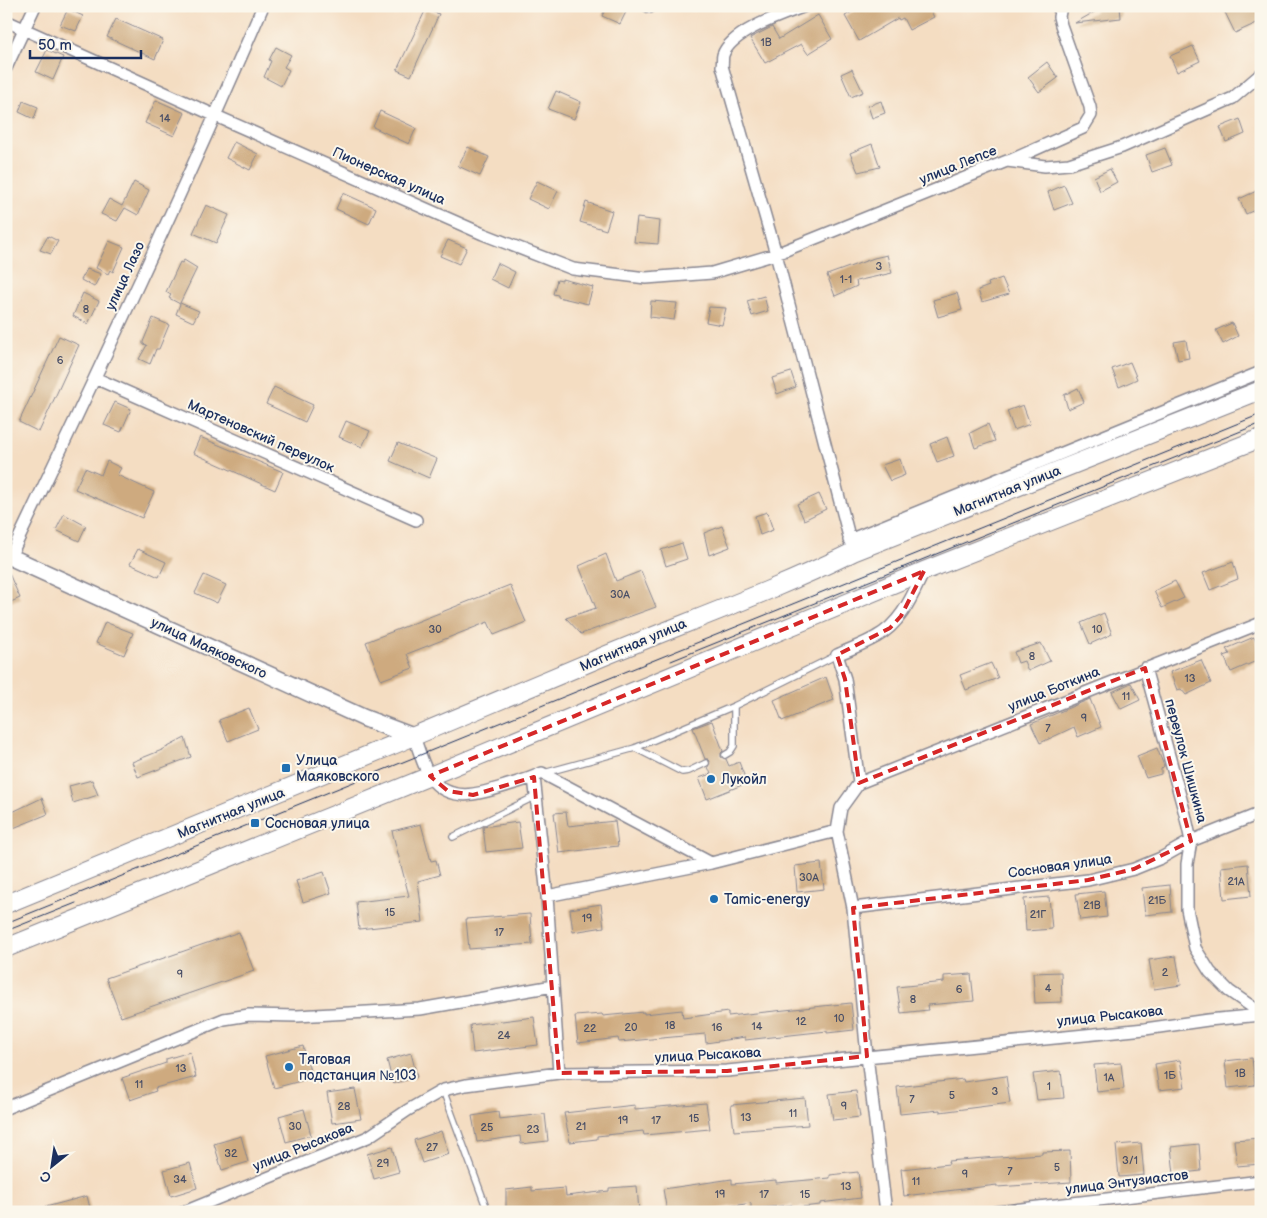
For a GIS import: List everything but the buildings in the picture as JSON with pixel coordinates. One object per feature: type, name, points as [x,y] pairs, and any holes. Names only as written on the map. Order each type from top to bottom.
[{"type":"main road","name":"Магнитная улица","points":[[6,904],[414,737],[638,642],[817,570],[851,546],[1261,390]]},
{"type":"main road","points":[[6,948],[430,776],[924,571],[1261,438]]},
{"type":"main road","name":"улица Маяковского","points":[[7,557],[364,718],[414,737]]},
{"type":"street","points":[[6,68],[35,6]]},
{"type":"street","name":"улица Лазо","points":[[7,557],[95,378],[216,116],[263,6]]},
{"type":"street","points":[[805,6],[759,25],[734,39],[723,55],[722,66],[776,254],[851,546],[1261,372]]},
{"type":"street","points":[[1007,162],[1083,128],[1091,115],[1090,107],[1061,26],[1059,16],[1061,6]]},
{"type":"street","name":"Пионерская улица","points":[[6,21],[483,234],[573,269],[646,278],[712,273],[776,254]]},
{"type":"street","name":"улица Лепсе","points":[[776,254],[1007,162],[1045,166],[1069,164],[1122,146],[1233,98],[1261,74]]},
{"type":"street","name":"Мартеновский переулок","points":[[95,378],[416,520]]},
{"type":"street","points":[[886,1212],[867,1056],[853,908],[837,831],[841,808],[858,783],[846,679],[837,654],[877,637],[890,628],[901,616],[924,571]]},
{"type":"street","name":"улица Боткина","points":[[858,783],[1261,623]]},
{"type":"street","name":"переулок Шишкина","points":[[1145,668],[1191,841],[1187,864],[1187,909],[1195,948],[1210,972],[1229,991],[1261,1014]]},
{"type":"street","points":[[414,737],[430,776],[439,786],[448,791],[473,795],[538,775],[711,864]]},
{"type":"street","points":[[538,775],[536,796],[547,896],[559,1073]]},
{"type":"street","name":"Сосновая улица","points":[[853,908],[1088,880],[1134,869],[1161,858],[1191,841],[1261,813]]},
{"type":"street","points":[[547,896],[711,864],[837,831]]},
{"type":"street","points":[[6,1108],[224,1019],[249,1015],[297,1016],[420,1009],[553,986]]},
{"type":"street","name":"улица Рысакова","points":[[184,1212],[368,1137],[408,1110],[443,1090],[466,1085],[559,1073],[727,1071],[1145,1029],[1261,1014]]},
{"type":"street","name":"улица Энтузиастов","points":[[996,1212],[1261,1181]]},
{"type":"lane","points":[[538,775],[635,748],[734,706],[837,654]]},
{"type":"lane","points":[[725,755],[734,746],[734,706]]},
{"type":"lane","points":[[635,748],[682,772],[689,771],[706,763]]},
{"type":"lane","points":[[453,837],[536,796]]},
{"type":"lane","points":[[443,1090],[488,1212]]},
{"type":"highlighted area","points":[[924,571],[901,616],[890,628],[837,655],[845,679],[859,783],[1145,668],[1191,841],[1134,869],[1088,880],[853,908],[867,1056],[727,1071],[559,1073],[534,777],[473,795],[448,791],[430,776]]},
{"type":"tram line","points":[[6,923],[1261,414]]},
{"type":"tram line","points":[[671,661],[1261,423]]},
{"type":"tram line","points":[[6,931],[76,903]]},
{"type":"place","name":"Улица Маяковского","points":[[286,768]]},
{"type":"place","name":"Лукойл","points":[[711,779]]},
{"type":"place","name":"Сосновая улица","points":[[255,823]]},
{"type":"place","name":"Tamic-energy","points":[[714,899]]},
{"type":"place","name":"Тяговая подстанция №103","points":[[289,1067]]}]
